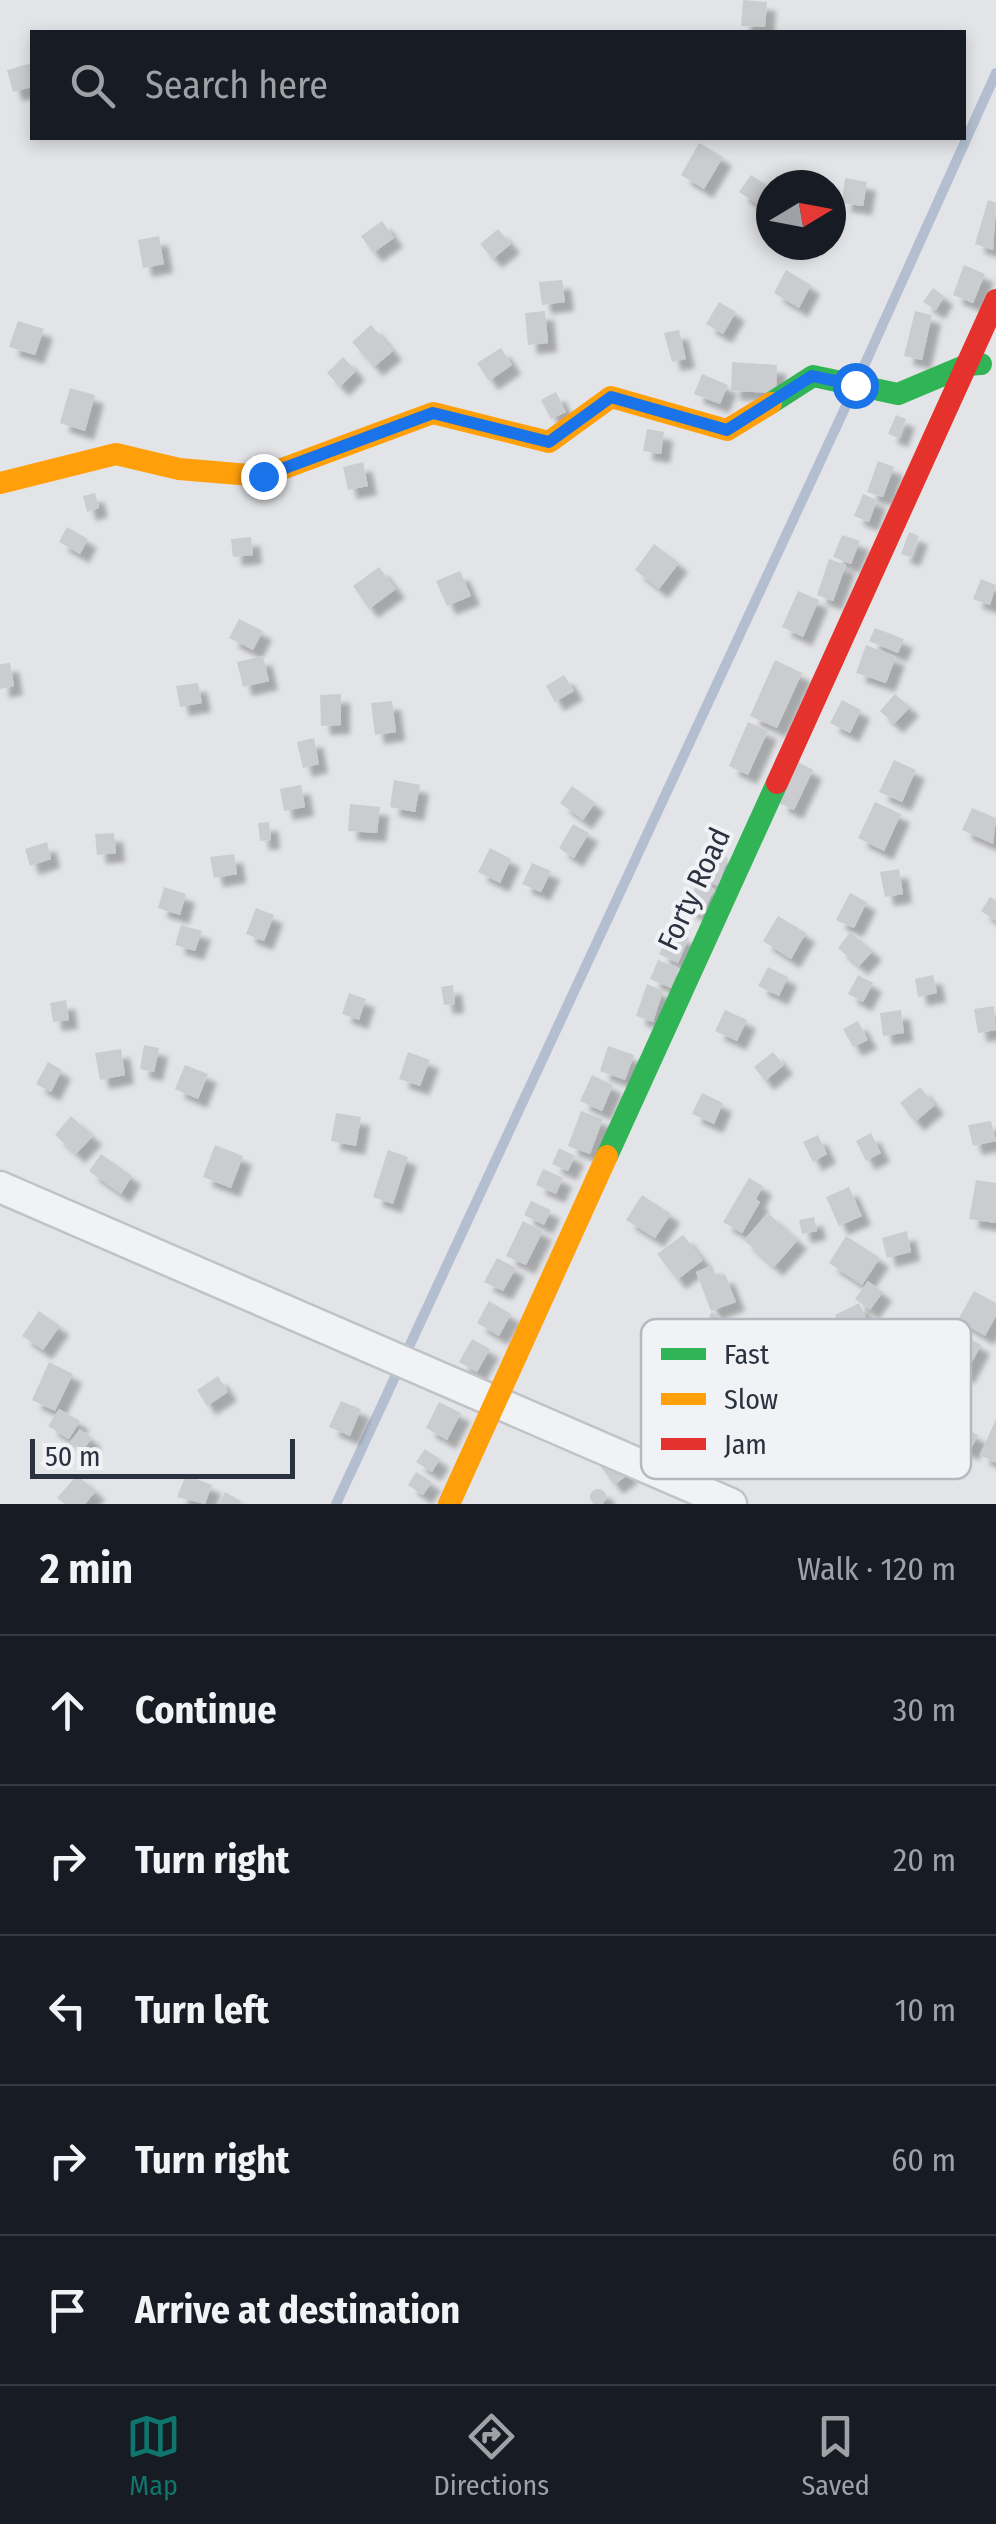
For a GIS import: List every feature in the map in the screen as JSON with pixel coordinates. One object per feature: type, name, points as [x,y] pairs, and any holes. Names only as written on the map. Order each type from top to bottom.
[{"type":"street","name":"Forty Road","points":[[450,1504],[996,300]]},
{"type":"street","points":[[0,483],[116,454],[179,469],[263,476],[433,413],[549,442],[611,397],[727,430],[812,376],[898,394],[967,365],[996,362]]},
{"type":"street","points":[[0,1187],[641,1465]]},
{"type":"street","points":[[674,1479],[731,1504]]},
{"type":"building","points":[[743,0],[767,2],[765,27],[741,26]]},
{"type":"building","points":[[30,64],[30,88],[13,92],[7,70]]},
{"type":"building","points":[[699,143],[723,157],[704,189],[681,175]]},
{"type":"building","points":[[751,175],[756,178],[756,203],[739,192]]},
{"type":"building","points":[[846,178],[867,182],[863,206],[846,204]]},
{"type":"building","points":[[988,200],[996,203],[993,250],[975,244]]},
{"type":"building","points":[[382,221],[394,238],[373,253],[361,236]]},
{"type":"building","points":[[498,229],[511,244],[493,259],[480,244]]},
{"type":"building","points":[[159,236],[164,264],[143,268],[138,240]]},
{"type":"building","points":[[964,265],[985,274],[973,303],[953,295]]},
{"type":"building","points":[[786,270],[811,285],[799,308],[774,293]]},
{"type":"building","points":[[562,280],[565,302],[542,305],[539,282]]},
{"type":"building","points":[[933,288],[944,296],[936,310],[923,302]]},
{"type":"building","points":[[719,302],[736,312],[723,334],[706,324]]},
{"type":"building","points":[[545,311],[548,343],[528,345],[525,313]]},
{"type":"building","points":[[915,311],[932,315],[922,360],[904,356]]},
{"type":"building","points":[[18,321],[44,329],[35,355],[9,347]]},
{"type":"building","points":[[371,325],[393,351],[374,367],[352,342]]},
{"type":"building","points":[[679,330],[686,359],[672,362],[664,333]]},
{"type":"building","points":[[501,348],[512,365],[489,381],[477,363]]},
{"type":"building","points":[[343,357],[356,371],[340,387],[327,373]]},
{"type":"building","points":[[732,362],[777,365],[776,393],[731,391]]},
{"type":"building","points":[[702,374],[728,385],[720,404],[694,394]]},
{"type":"building","points":[[70,388],[95,395],[85,431],[60,423]]},
{"type":"building","points":[[556,392],[566,412],[551,419],[541,400]]},
{"type":"building","points":[[896,415],[906,419],[899,438],[888,434]]},
{"type":"building","points":[[647,429],[664,432],[661,454],[643,451]]},
{"type":"building","points":[[878,461],[894,467],[883,497],[867,492]]},
{"type":"building","points":[[363,462],[368,486],[348,490],[343,467]]},
{"type":"building","points":[[95,493],[99,508],[87,512],[83,496]]},
{"type":"building","points":[[863,494],[877,500],[869,522],[854,516]]},
{"type":"building","points":[[67,527],[88,539],[80,554],[59,542]]},
{"type":"building","points":[[909,532],[919,536],[911,557],[901,554]]},
{"type":"building","points":[[842,535],[860,541],[851,564],[833,557]]},
{"type":"building","points":[[251,537],[253,555],[233,557],[231,539]]},
{"type":"building","points":[[654,544],[679,563],[659,589],[635,570]]},
{"type":"building","points":[[829,559],[846,565],[833,601],[817,595]]},
{"type":"building","points":[[379,567],[396,589],[369,609],[353,586]]},
{"type":"building","points":[[460,571],[471,596],[447,606],[436,581]]},
{"type":"building","points":[[981,579],[996,585],[990,605],[973,599]]},
{"type":"building","points":[[798,591],[819,600],[803,637],[782,627]]},
{"type":"building","points":[[239,619],[263,631],[253,650],[229,638]]},
{"type":"building","points":[[875,628],[904,639],[898,653],[869,641]]},
{"type":"building","points":[[866,645],[896,657],[886,683],[856,673]]},
{"type":"building","points":[[263,656],[269,681],[243,687],[237,662]]},
{"type":"building","points":[[775,660],[802,673],[777,728],[750,716]]},
{"type":"building","points":[[10,663],[14,686],[0,689],[0,664]]},
{"type":"building","points":[[564,675],[574,691],[555,702],[546,686]]},
{"type":"building","points":[[198,683],[202,703],[180,707],[176,686]]},
{"type":"building","points":[[341,694],[341,725],[321,726],[320,695]]},
{"type":"building","points":[[895,694],[910,707],[894,724],[880,711]]},
{"type":"building","points":[[842,700],[861,710],[850,733],[830,723]]},
{"type":"building","points":[[392,701],[396,732],[375,735],[371,703]]},
{"type":"building","points":[[748,722],[768,731],[748,775],[729,766]]},
{"type":"building","points":[[314,738],[319,764],[303,768],[297,742]]},
{"type":"building","points":[[792,759],[813,770],[794,810],[779,803]]},
{"type":"building","points":[[894,760],[916,770],[902,802],[879,792]]},
{"type":"building","points":[[394,780],[420,785],[415,812],[390,807]]},
{"type":"building","points":[[301,785],[305,807],[284,811],[280,789]]},
{"type":"building","points":[[572,786],[595,803],[583,820],[560,803]]},
{"type":"building","points":[[875,802],[901,814],[884,851],[858,838]]},
{"type":"building","points":[[350,804],[380,807],[377,833],[348,831]]},
{"type":"building","points":[[972,808],[996,818],[993,844],[962,830]]},
{"type":"building","points":[[269,822],[271,840],[260,841],[258,823]]},
{"type":"building","points":[[573,824],[589,833],[574,858],[559,848]]},
{"type":"building","points":[[114,833],[116,853],[97,855],[95,834]]},
{"type":"building","points":[[47,842],[51,859],[30,866],[25,849]]},
{"type":"building","points":[[490,848],[511,859],[500,883],[478,872]]},
{"type":"building","points":[[711,851],[728,858],[718,886],[700,879]]},
{"type":"building","points":[[234,854],[237,874],[214,878],[210,857]]},
{"type":"building","points":[[532,863],[551,871],[541,892],[522,884]]},
{"type":"building","points":[[899,869],[903,894],[885,897],[880,872]]},
{"type":"building","points":[[698,881],[714,889],[702,916],[686,908]]},
{"type":"building","points":[[164,887],[186,894],[180,915],[158,908]]},
{"type":"building","points":[[850,893],[867,902],[854,928],[836,920]]},
{"type":"building","points":[[990,897],[996,900],[996,921],[981,911]]},
{"type":"building","points":[[256,908],[274,915],[264,941],[246,934]]},
{"type":"building","points":[[778,916],[806,933],[791,959],[763,941]]},
{"type":"building","points":[[181,925],[202,931],[195,951],[175,945]]},
{"type":"building","points":[[670,930],[689,938],[678,963],[659,954]]},
{"type":"building","points":[[850,932],[873,951],[859,966],[838,948]]},
{"type":"building","points":[[658,960],[679,969],[671,988],[650,979]]},
{"type":"building","points":[[768,967],[788,977],[779,996],[758,986]]},
{"type":"building","points":[[858,975],[873,983],[863,1002],[848,994]]},
{"type":"building","points":[[933,975],[937,993],[918,997],[915,979]]},
{"type":"building","points":[[647,984],[663,991],[653,1022],[636,1016]]},
{"type":"building","points":[[453,985],[455,1004],[444,1005],[441,987]]},
{"type":"building","points":[[349,993],[366,999],[359,1020],[342,1014]]},
{"type":"building","points":[[66,1000],[69,1020],[53,1022],[50,1003]]},
{"type":"building","points":[[994,1006],[996,1030],[978,1033],[974,1009]]},
{"type":"building","points":[[725,1010],[747,1020],[737,1041],[715,1031]]},
{"type":"building","points":[[901,1010],[904,1033],[883,1036],[880,1013]]},
{"type":"building","points":[[858,1021],[868,1040],[853,1047],[843,1029]]},
{"type":"building","points":[[144,1045],[159,1048],[154,1072],[140,1069]]},
{"type":"building","points":[[608,1046],[634,1055],[625,1080],[600,1071]]},
{"type":"building","points":[[121,1049],[125,1075],[100,1080],[95,1053]]},
{"type":"building","points":[[408,1052],[430,1060],[420,1086],[399,1079]]},
{"type":"building","points":[[773,1052],[784,1065],[765,1081],[754,1067]]},
{"type":"building","points":[[48,1062],[62,1070],[51,1092],[36,1084]]},
{"type":"building","points":[[185,1065],[208,1074],[198,1099],[175,1089]]},
{"type":"building","points":[[592,1075],[613,1085],[602,1111],[580,1101]]},
{"type":"building","points":[[920,1087],[935,1105],[915,1122],[900,1103]]},
{"type":"building","points":[[702,1093],[723,1103],[714,1124],[692,1114]]},
{"type":"building","points":[[581,1111],[603,1119],[590,1154],[568,1146]]},
{"type":"building","points":[[336,1113],[361,1117],[356,1146],[331,1141]]},
{"type":"building","points":[[71,1116],[93,1136],[76,1154],[55,1135]]},
{"type":"building","points":[[991,1121],[996,1141],[973,1146],[968,1125]]},
{"type":"building","points":[[871,1133],[881,1153],[866,1161],[856,1141]]},
{"type":"building","points":[[818,1135],[827,1154],[813,1162],[803,1142]]},
{"type":"building","points":[[215,1145],[243,1156],[231,1188],[203,1177]]},
{"type":"building","points":[[559,1148],[575,1156],[568,1171],[552,1164]]},
{"type":"building","points":[[388,1150],[408,1157],[393,1204],[373,1197]]},
{"type":"building","points":[[101,1154],[132,1176],[121,1194],[89,1171]]},
{"type":"building","points":[[543,1169],[563,1178],[556,1194],[536,1185]]},
{"type":"building","points":[[749,1178],[763,1186],[756,1199],[760,1202],[742,1233],[723,1222]]},
{"type":"building","points":[[976,1180],[996,1183],[996,1223],[969,1219]]},
{"type":"building","points":[[849,1187],[862,1216],[839,1226],[826,1197]]},
{"type":"building","points":[[642,1195],[671,1214],[655,1238],[626,1220]]},
{"type":"building","points":[[531,1201],[551,1210],[544,1225],[524,1215]]},
{"type":"building","points":[[768,1213],[798,1240],[774,1267],[744,1240]]},
{"type":"building","points":[[814,1217],[817,1231],[802,1234],[799,1220]]},
{"type":"building","points":[[523,1221],[543,1231],[526,1265],[506,1256]]},
{"type":"building","points":[[907,1231],[911,1252],[887,1258],[882,1238]]},
{"type":"building","points":[[683,1235],[703,1260],[677,1280],[657,1254]]},
{"type":"building","points":[[846,1236],[880,1258],[862,1285],[829,1263]]},
{"type":"building","points":[[497,1258],[516,1268],[503,1291],[484,1282]]},
{"type":"building","points":[[712,1265],[716,1277],[725,1274],[736,1302],[711,1311],[696,1272]]},
{"type":"building","points":[[868,1281],[883,1292],[870,1310],[855,1299]]},
{"type":"building","points":[[974,1291],[996,1303],[996,1316],[985,1336],[971,1328],[971,1319],[959,1319]]},
{"type":"building","points":[[489,1301],[511,1314],[499,1336],[477,1323]]},
{"type":"building","points":[[859,1303],[866,1319],[837,1319],[835,1315]]},
{"type":"building","points":[[39,1311],[60,1326],[43,1350],[22,1336]]},
{"type":"building","points":[[472,1339],[490,1349],[477,1372],[459,1362]]},
{"type":"building","points":[[971,1339],[981,1345],[971,1364]]},
{"type":"building","points":[[49,1362],[73,1374],[55,1411],[32,1400]]},
{"type":"building","points":[[218,1376],[228,1392],[207,1406],[197,1390]]},
{"type":"building","points":[[341,1401],[361,1409],[350,1436],[329,1427]]},
{"type":"building","points":[[439,1402],[461,1413],[447,1440],[426,1428]]},
{"type":"building","points":[[59,1409],[80,1421],[69,1439],[48,1426]]},
{"type":"building","points":[[996,1419],[996,1463],[980,1455]]},
{"type":"building","points":[[80,1429],[92,1438],[82,1451],[70,1442]]},
{"type":"building","points":[[425,1449],[440,1459],[432,1472],[416,1462]]},
{"type":"building","points":[[617,1457],[629,1474],[614,1485],[601,1467]]},
{"type":"building","points":[[416,1472],[432,1482],[423,1495],[408,1485]]},
{"type":"building","points":[[77,1475],[96,1491],[85,1504],[65,1504],[57,1498]]},
{"type":"building","points":[[186,1475],[212,1485],[205,1504],[177,1497]]},
{"type":"building","points":[[592,1491],[604,1491],[604,1503],[592,1503]]},
{"type":"building","points":[[225,1492],[241,1501],[240,1504],[219,1504]]},
{"type":"waterway","points":[[966,140],[996,73]]},
{"type":"waterway","points":[[859,377],[966,140]]},
{"type":"waterway","points":[[336,1504],[852,393]]},
{"type":"traffic: fast","points":[[771,403],[813,376],[898,394],[967,365],[981,364]]},
{"type":"traffic: fast","points":[[607,1156],[777,783]]},
{"type":"traffic: slow","points":[[0,483],[116,454],[179,469],[263,476],[433,413],[549,442],[611,397],[727,430],[771,403]]},
{"type":"traffic: slow","points":[[449,1504],[607,1156]]},
{"type":"traffic: jam","points":[[777,783],[996,300]]},
{"type":"route","points":[[263,476],[433,413],[549,442],[611,397],[727,430],[812,376],[855,385]]}]
